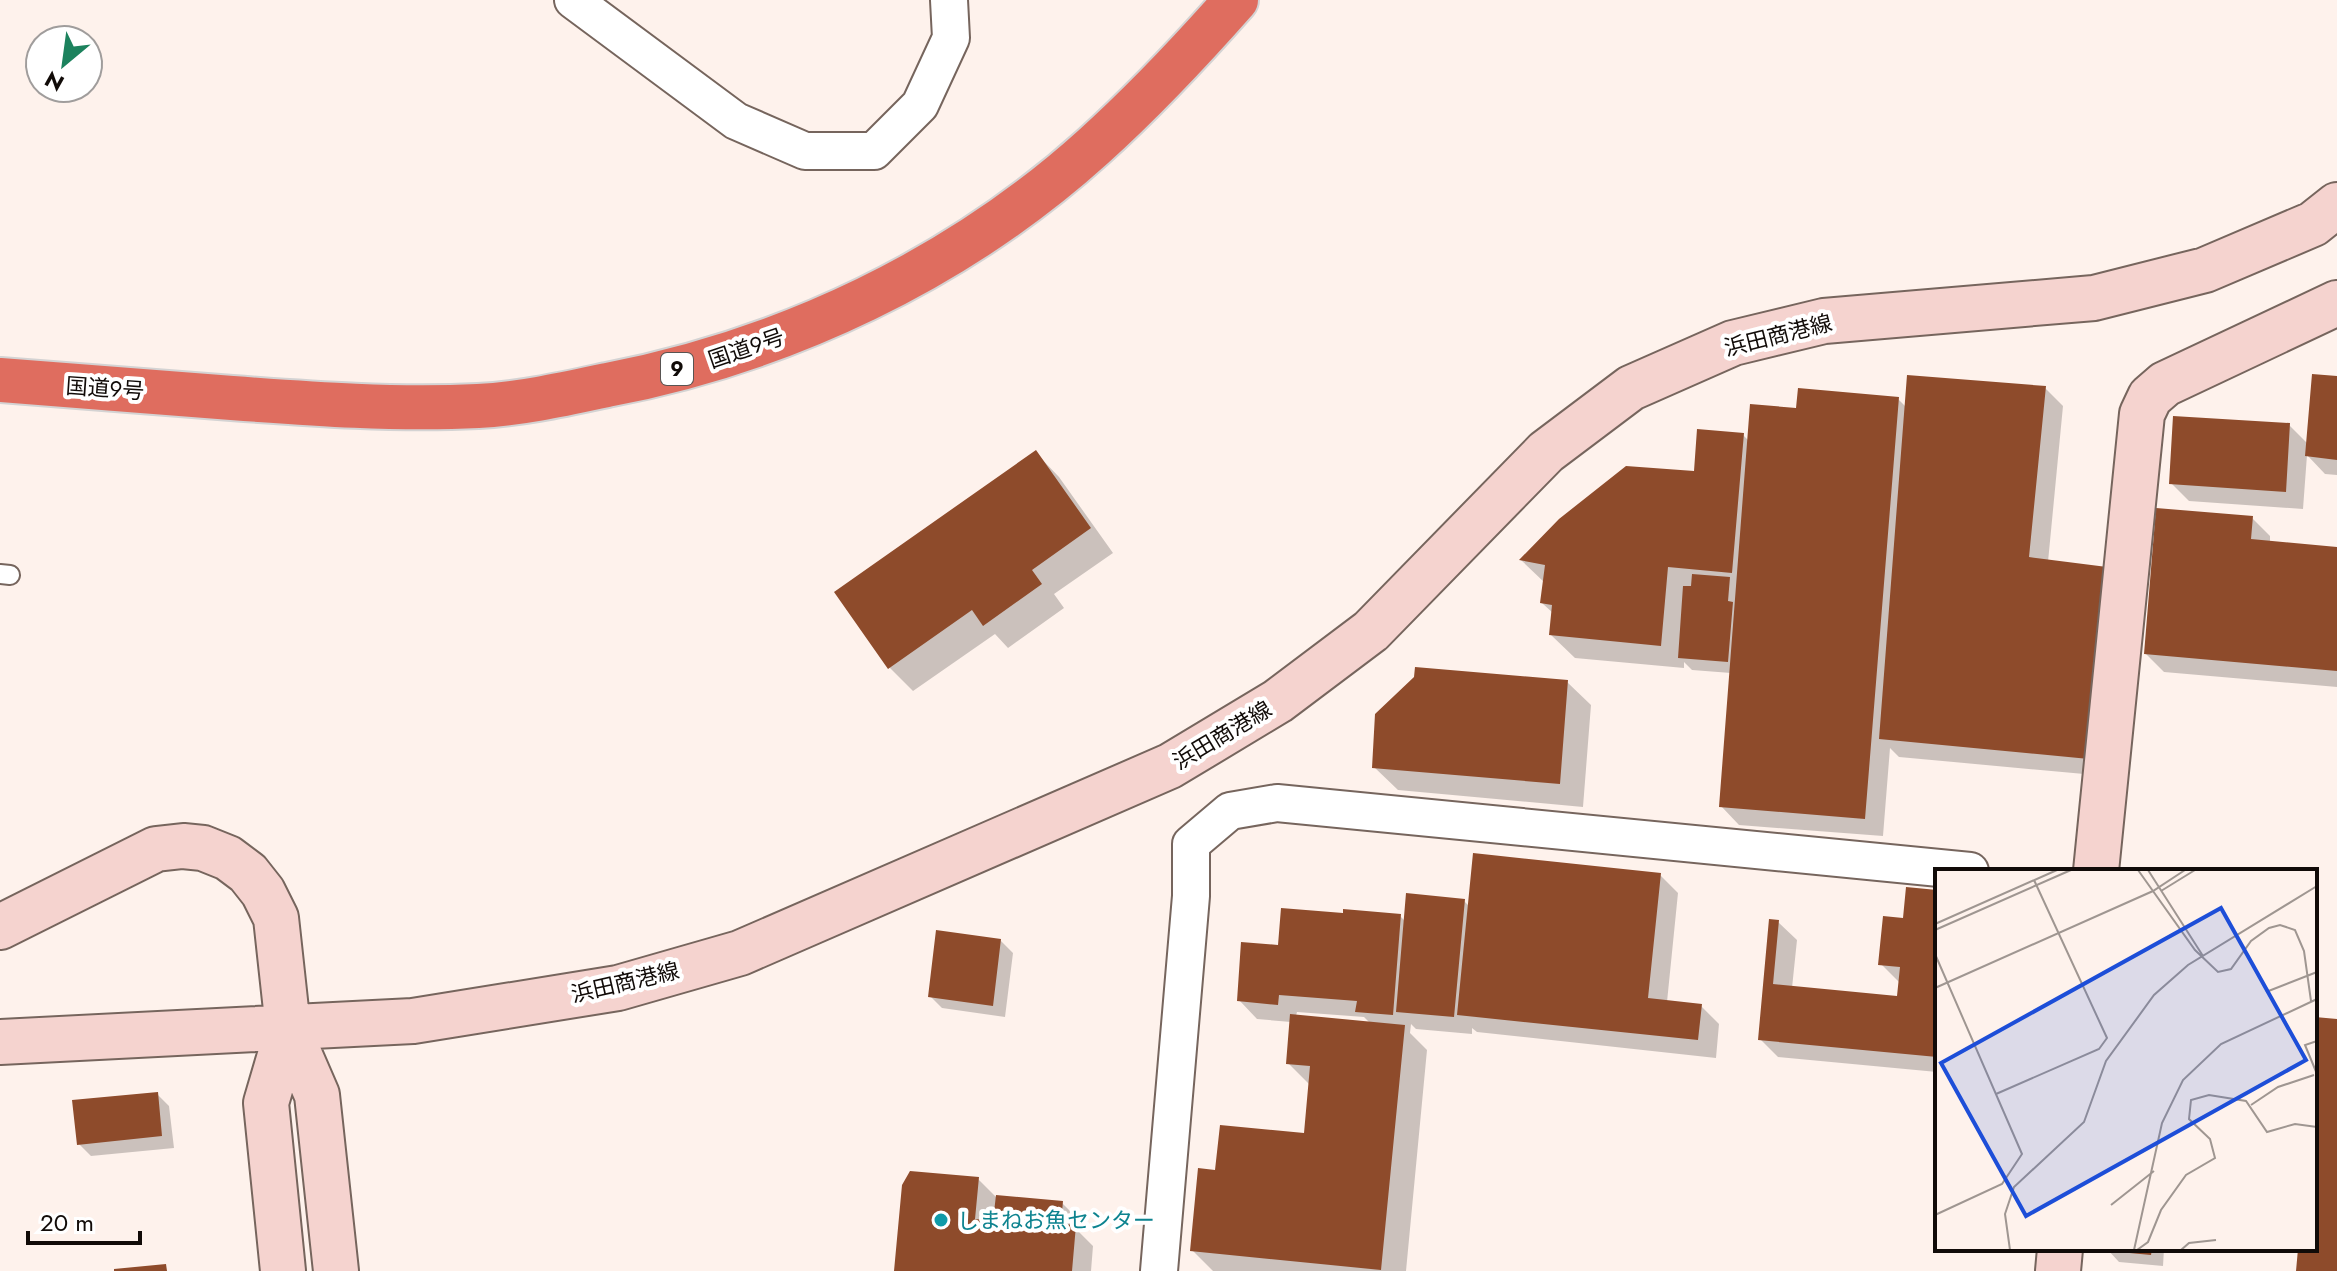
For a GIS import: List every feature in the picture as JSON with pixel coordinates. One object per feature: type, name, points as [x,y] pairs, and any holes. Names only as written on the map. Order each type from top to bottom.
[{"type":"highway","name":"国道9号","points":[[0,380],[381,408],[482,406],[641,379],[720,358],[786,335],[850,307],[913,275],[976,236],[1090,150],[1164,79],[1236,0]]},
{"type":"main road","name":"浜田商港線","points":[[0,1042],[413,1021],[603,991],[740,953],[1170,766],[1278,701],[1371,631],[1546,452],[1631,388],[1733,343],[1824,321],[2094,298],[2191,274],[2313,224],[2337,205]]},
{"type":"main road","points":[[2096,869],[2145,405],[2165,384],[2337,303]]},
{"type":"main road","points":[[0,927],[156,849],[183,846],[203,848],[228,858],[248,873],[263,892],[276,918],[288,1028],[317,1095],[336,1271]]},
{"type":"main road","points":[[283,1271],[266,1103],[288,1028]]},
{"type":"main road","points":[[2058,1271],[2060,1251]]},
{"type":"street","points":[[573,0],[736,121],[805,151],[874,151],[920,105],[951,38],[949,0]]},
{"type":"street","points":[[1159,1271],[1191,896],[1191,844],[1230,811],[1277,803],[1950,869]]},
{"type":"building","points":[[2312,374],[2337,376],[2337,460],[2305,456]]},
{"type":"building","points":[[1907,375],[2046,386],[2029,557],[2107,567],[2089,759],[1879,739]]},
{"type":"building","points":[[1798,388],[1899,397],[1865,819],[1719,807],[1750,404],[1796,408]]},
{"type":"building","points":[[2173,416],[2290,423],[2286,492],[2169,484]]},
{"type":"building","points":[[1697,429],[1744,433],[1732,573],[1668,567],[1661,646],[1549,635],[1552,605],[1540,603],[1545,565],[1519,560],[1559,519],[1626,466],[1694,471]]},
{"type":"building","points":[[1036,450],[1091,528],[1032,570],[1042,584],[983,626],[972,610],[888,669],[834,592]]},
{"type":"building","points":[[2156,508],[2253,516],[2251,539],[2337,547],[2337,671],[2144,654]]},
{"type":"building","points":[[1692,574],[1730,577],[1728,601],[1733,602],[1728,662],[1678,658],[1683,586],[1691,586]]},
{"type":"building","points":[[1415,667],[1568,680],[1560,784],[1372,768],[1375,714],[1414,677]]},
{"type":"building","points":[[1473,853],[1661,873],[1648,998],[1702,1004],[1698,1040],[1457,1015]]},
{"type":"building","points":[[1906,887],[1935,890],[1935,1057],[1758,1040],[1769,919],[1779,920],[1773,984],[1897,996],[1900,967],[1878,965],[1883,916],[1903,918]]},
{"type":"building","points":[[1406,893],[1465,899],[1454,1017],[1396,1012]]},
{"type":"building","points":[[1281,908],[1401,914],[1393,1015],[1355,1012],[1357,1001],[1279,995],[1278,1005],[1237,1001],[1241,942],[1278,945]]},
{"type":"building","points":[[936,930],[1001,939],[993,1006],[928,997]]},
{"type":"building","points":[[1290,1014],[1405,1025],[1381,1270],[1190,1251],[1198,1168],[1215,1170],[1220,1125],[1304,1133],[1310,1066],[1286,1064]]},
{"type":"building","points":[[2317,1017],[2337,1019],[2337,1271],[2296,1271],[2298,1251],[2317,1251]]},
{"type":"building","points":[[158,1092],[162,1136],[77,1145],[72,1100]]},
{"type":"building","name":"しまねお魚センター","points":[[910,1171],[979,1177],[975,1219],[993,1221],[996,1195],[1063,1201],[1061,1224],[1076,1225],[1072,1271],[894,1271],[902,1185]]},
{"type":"building","points":[[2108,1251],[2152,1251],[2151,1255]]},
{"type":"building","points":[[166,1264],[167,1271],[114,1271],[114,1269]]},
{"type":"place","name":"しまねお魚センター","points":[[941,1220]]}]
